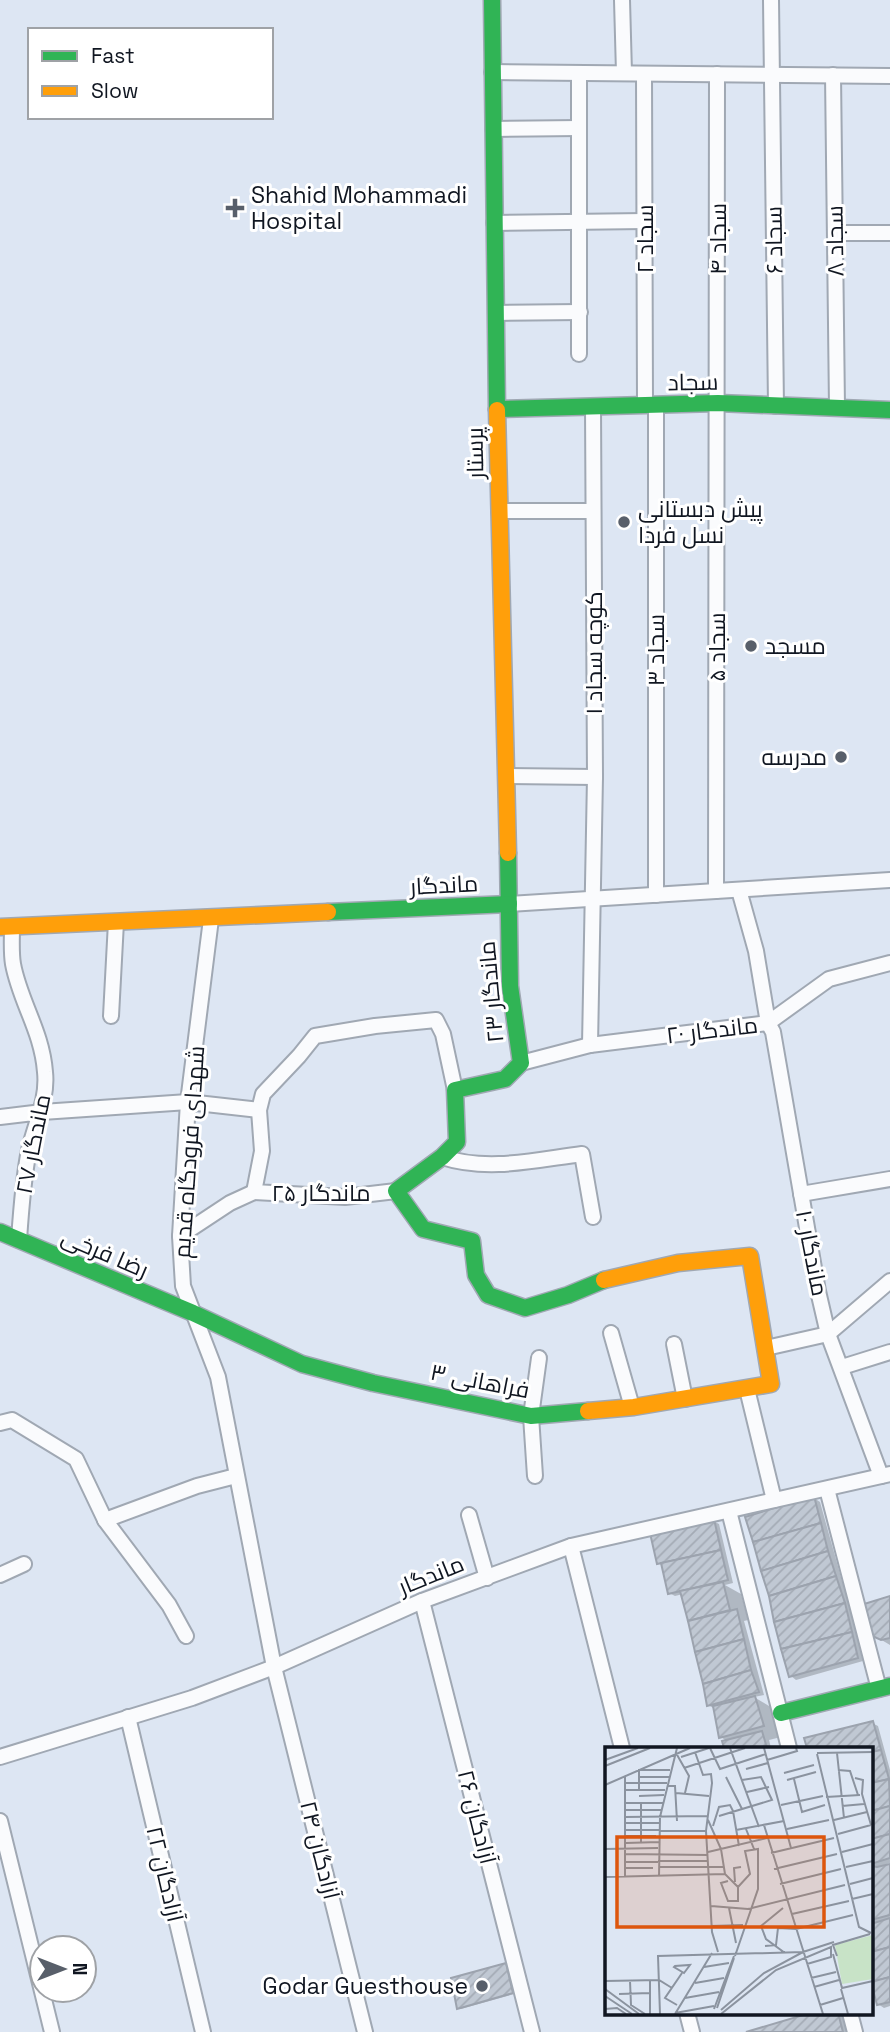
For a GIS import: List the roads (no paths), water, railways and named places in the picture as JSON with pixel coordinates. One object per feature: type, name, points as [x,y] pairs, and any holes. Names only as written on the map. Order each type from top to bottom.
[{"type":"street","name":"پرستار","points":[[492,0],[497,409],[505,642],[509,904]]},
{"type":"street","points":[[622,0],[624,73]]},
{"type":"street","name":"سجاد ۶","points":[[771,0],[776,406]]},
{"type":"street","points":[[492,72],[890,76]]},
{"type":"street","points":[[579,73],[579,354]]},
{"type":"street","name":"سجاد ۲","points":[[644,74],[645,221],[651,405]]},
{"type":"street","name":"سجاد ۴","points":[[717,74],[718,404]]},
{"type":"street","name":"سجاد ۸","points":[[833,75],[837,407]]},
{"type":"street","points":[[493,129],[579,128]]},
{"type":"street","points":[[494,223],[645,221]]},
{"type":"street","points":[[835,233],[890,233]]},
{"type":"street","points":[[496,313],[580,312]]},
{"type":"street","name":"سجاد","points":[[497,409],[718,404],[890,410]]},
{"type":"street","name":"سجاد ۵","points":[[716,891],[718,404]]},
{"type":"street","name":"سجاد ۳","points":[[651,405],[656,895]]},
{"type":"street","name":"کوچه سجاد ۱","points":[[590,1045],[595,777],[593,407]]},
{"type":"street","points":[[499,511],[593,511]]},
{"type":"street","points":[[506,776],[595,777]]},
{"type":"street","name":"ماندگار","points":[[6,927],[593,900],[890,880]]},
{"type":"street","name":"ماندگار ۱۰","points":[[738,890],[756,951],[768,1023],[773,1032],[828,1334],[885,1475]]},
{"type":"street","name":"ماندگار ۲۳","points":[[455,1090],[505,1079],[521,1063],[510,985],[509,904]]},
{"type":"street","name":"شهدای فرودگاه قدیم","points":[[211,919],[188,1102],[180,1236],[183,1286],[218,1377],[274,1668]]},
{"type":"street","points":[[111,1016],[116,922]]},
{"type":"street","name":"ماندگار ۲۷","points":[[6,927],[24,1000],[39,1032],[46,1073],[41,1112],[23,1181],[19,1240]]},
{"type":"street","name":"ماندگار ۲۰","points":[[521,1063],[590,1045],[768,1023],[829,979],[890,963]]},
{"type":"street","points":[[0,1117],[188,1102],[259,1110],[263,1094],[315,1036],[374,1026],[436,1020],[443,1034],[455,1090],[457,1142],[442,1157],[396,1191],[423,1229],[472,1241],[475,1275],[488,1295],[525,1308],[568,1295],[604,1280],[678,1263],[750,1256],[766,1348],[828,1334],[890,1281]]},
{"type":"street","name":"ماندگار ۲۵","points":[[259,1110],[262,1151],[254,1192],[345,1197],[396,1191]]},
{"type":"street","points":[[442,1157],[460,1163],[505,1166],[582,1154],[593,1217]]},
{"type":"street","points":[[801,1194],[890,1179]]},
{"type":"street","points":[[180,1236],[230,1203],[254,1192]]},
{"type":"street","name":"رضا فرخی","points":[[0,1232],[193,1313]]},
{"type":"street","name":"فراهانی ۳","points":[[193,1313],[302,1364],[373,1383],[531,1416],[632,1407],[771,1384],[766,1348]]},
{"type":"street","points":[[611,1333],[632,1407]]},
{"type":"street","points":[[674,1344],[685,1399]]},
{"type":"street","points":[[842,1367],[890,1353]]},
{"type":"street","points":[[535,1476],[531,1416],[540,1359]]},
{"type":"street","points":[[747,1389],[774,1500]]},
{"type":"street","points":[[6,1421],[76,1459],[105,1520],[169,1605],[186,1636]]},
{"type":"street","name":"ماندگار","points":[[0,1757],[192,1698],[274,1668],[422,1601],[571,1546],[885,1475]]},
{"type":"street","points":[[105,1520],[197,1486],[236,1476]]},
{"type":"street","points":[[781,1713],[884,1688],[827,1489]]},
{"type":"street","points":[[729,1511],[789,1747]]},
{"type":"street","points":[[468,1515],[487,1578]]},
{"type":"street","points":[[571,1546],[622,1747]]},
{"type":"street","points":[[0,1575],[24,1564]]},
{"type":"street","name":"آزادگان ۲۶","points":[[422,1601],[532,2032]]},
{"type":"street","name":"آزادگان ۲۴","points":[[274,1668],[365,2032]]},
{"type":"street","name":"آزادگان ۲۲","points":[[128,1717],[203,2032]]},
{"type":"street","points":[[0,1821],[52,2032]]},
{"type":"street","points":[[687,2014],[692,2032]]},
{"type":"street","points":[[850,2014],[855,2032]]},
{"type":"place","name":"Shahid Mohammadi Hospital","points":[[235,208]]},
{"type":"place","name":"پیش دبستانی نسل فردا","points":[[624,522]]},
{"type":"place","name":"مسجد","points":[[751,646]]},
{"type":"place","name":"مدرسه","points":[[841,757]]},
{"type":"place","name":"Godar Guesthouse","points":[[482,1986]]}]
